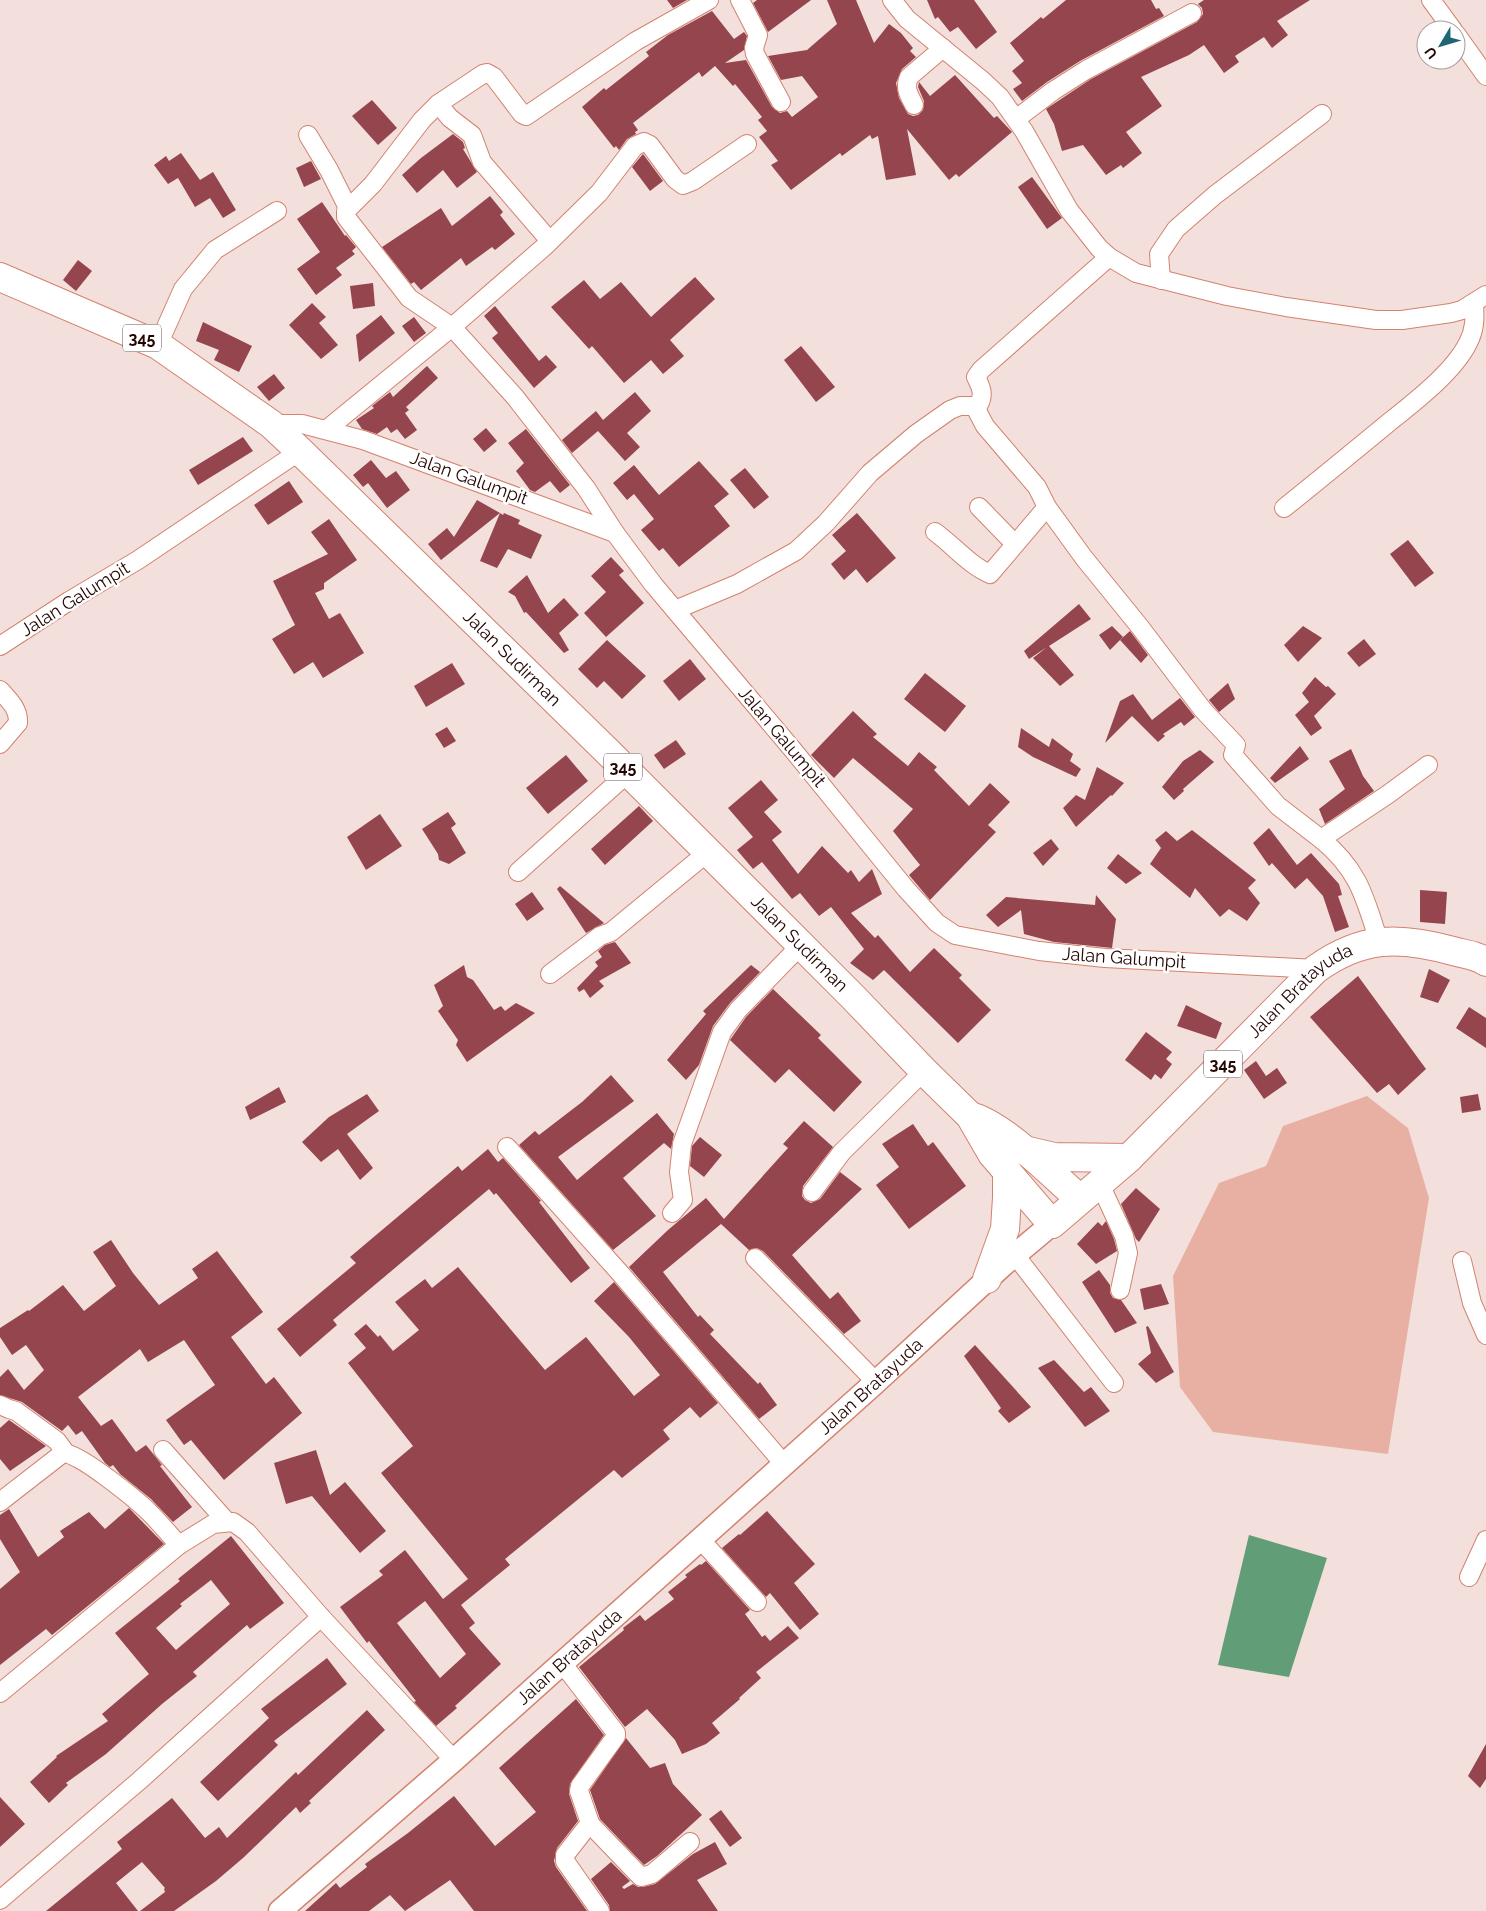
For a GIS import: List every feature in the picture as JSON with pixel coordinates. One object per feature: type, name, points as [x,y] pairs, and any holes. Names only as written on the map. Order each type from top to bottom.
[{"type":"main road","name":"Jalan Sudirman","points":[[0,277],[158,345],[271,424],[300,450],[708,852],[970,1116]]},
{"type":"main road","name":"Jalan Bratayuda","points":[[1052,1224],[1129,1158],[1316,969],[1330,959],[1347,951],[1379,942],[1399,940],[1485,958]]},
{"type":"main road","name":"345","points":[[970,1116],[982,1119],[992,1125],[1024,1150],[1090,1191]]},
{"type":"main road","name":"345","points":[[970,1116],[992,1154],[1052,1224]]},
{"type":"main road","name":"345","points":[[1024,1150],[1054,1157],[1129,1158]]},
{"type":"main road","points":[[987,1279],[1005,1229],[1008,1198],[1007,1171]]},
{"type":"street","points":[[615,532],[586,488],[515,397],[452,327],[409,298],[346,217],[348,208],[373,184],[422,120],[438,104],[457,90],[487,73],[494,77],[522,114],[526,116],[636,40],[710,0]]},
{"type":"street","points":[[740,0],[758,35],[754,48],[756,54],[781,102]]},
{"type":"street","points":[[892,0],[907,19],[1000,97],[1023,113],[1069,210],[1099,248],[1109,257],[1136,273],[1160,272],[1286,307],[1376,320],[1402,320],[1462,310],[1480,299]]},
{"type":"street","points":[[1431,0],[1446,20]]},
{"type":"street","points":[[1023,113],[1086,70],[1192,13]]},
{"type":"street","points":[[914,105],[907,91],[906,83],[909,77],[943,48]]},
{"type":"street","points":[[1466,48],[1486,76]]},
{"type":"street","points":[[438,104],[450,118],[472,135],[482,162],[550,241]]},
{"type":"street","points":[[1160,272],[1159,254],[1176,229],[1214,195],[1322,114]]},
{"type":"street","points":[[308,136],[329,170],[348,208]]},
{"type":"street","points":[[326,430],[452,327],[550,241],[599,193],[627,156],[639,144],[644,142],[650,145],[675,179],[682,185],[693,181],[747,144]]},
{"type":"street","points":[[158,345],[184,289],[215,250],[277,211]]},
{"type":"street","points":[[675,610],[737,584],[796,551],[826,523],[870,473],[916,434],[950,410],[966,406],[974,407],[979,404],[983,391],[976,378],[981,370],[1109,257]]},
{"type":"street","points":[[1284,508],[1405,410],[1451,367],[1468,344],[1480,299]]},
{"type":"street","points":[[974,407],[985,426],[1037,487],[1047,507],[1084,558],[1140,626],[1203,710],[1236,745],[1232,755],[1278,806],[1321,839],[1348,866],[1361,886],[1379,942]]},
{"type":"street","name":"Jalan Galumpit","points":[[271,424],[302,424],[363,440],[615,532],[675,610],[805,764],[906,889],[937,923],[955,935],[1039,951],[1159,962],[1316,969]]},
{"type":"street","name":"Jalan Galumpit","points":[[0,646],[69,601],[138,560],[300,450]]},
{"type":"street","points":[[979,507],[1014,543]]},
{"type":"street","points":[[935,532],[948,541],[964,557],[990,574],[1014,543],[1047,507]]},
{"type":"street","points":[[0,690],[16,709],[18,723],[0,744]]},
{"type":"street","points":[[1321,839],[1428,766]]},
{"type":"street","points":[[518,872],[628,773]]},
{"type":"street","points":[[550,974],[600,936],[611,932],[708,852]]},
{"type":"street","points":[[672,1213],[683,1200],[679,1172],[682,1144],[722,1032],[738,1010],[800,945]]},
{"type":"street","points":[[812,1192],[842,1152],[924,1071]]},
{"type":"street","points":[[506,1147],[620,1272],[784,1464]]},
{"type":"street","points":[[1090,1191],[1124,1236],[1128,1253],[1120,1290]]},
{"type":"street","name":"Jalan Bratayuda","points":[[290,1908],[876,1382],[987,1279],[1052,1224]]},
{"type":"street","points":[[1015,1255],[1114,1383]]},
{"type":"street","points":[[755,1258],[876,1382]]},
{"type":"street","points":[[1462,1261],[1472,1303],[1486,1335]]},
{"type":"street","points":[[0,1405],[16,1411],[57,1441],[65,1452],[77,1457],[121,1488],[150,1512],[179,1545]]},
{"type":"street","points":[[163,1450],[227,1522]]},
{"type":"street","points":[[0,1502],[65,1452]]},
{"type":"street","points":[[0,1694],[179,1545],[213,1524],[227,1522],[239,1524],[247,1532],[321,1617],[454,1760]]},
{"type":"street","points":[[700,1539],[757,1602]]},
{"type":"street","points":[[1469,1577],[1486,1540]]},
{"type":"street","points":[[4,1901],[321,1617]]},
{"type":"street","points":[[562,1663],[616,1733],[616,1736],[580,1786],[590,1824],[641,1877],[652,1874],[690,1842]]},
{"type":"street","points":[[590,1824],[565,1855],[565,1861],[600,1911]]},
{"type":"shaded area","points":[[1367,1096],[1408,1128],[1429,1198],[1388,1454],[1213,1432],[1180,1387],[1173,1276],[1219,1183],[1266,1166],[1283,1126]]},
{"type":"shaded area","points":[[1249,1535],[1327,1558],[1289,1677],[1218,1665]]},
{"type":"building","points":[[667,0],[687,0],[673,8]]},
{"type":"building","points":[[757,0],[811,0],[768,32],[753,3]]},
{"type":"building","points":[[827,0],[856,0],[874,43],[889,24],[901,33],[913,48],[910,51],[916,57],[902,69],[896,83],[899,98],[908,114],[918,115],[923,110],[924,101],[918,87],[919,82],[930,96],[955,75],[994,118],[997,116],[1012,132],[959,177],[956,174],[949,180],[907,129],[916,175],[886,180],[878,136],[872,139],[870,135],[842,156],[840,153],[791,190],[771,165],[778,161],[759,137],[767,131],[758,120],[762,117],[735,84],[733,86],[715,66],[702,77],[699,72],[633,123],[638,130],[635,132],[636,134],[627,139],[619,150],[616,146],[614,148],[582,107],[604,88],[606,90],[649,56],[646,52],[668,35],[712,11],[734,39],[744,32],[747,36],[744,50],[725,63],[746,60],[772,107],[780,113],[787,111],[792,117],[818,97],[802,76],[781,80],[768,56],[807,50],[837,24]]},
{"type":"building","points":[[927,0],[974,0],[997,32],[976,49],[958,27],[950,32],[938,17],[935,19]]},
{"type":"building","points":[[1066,0],[1151,0],[1156,9],[1159,8],[1164,16],[1080,61],[1022,101],[1013,89],[1022,83],[1012,71],[1024,61],[1010,43],[1041,17],[1043,19]]},
{"type":"building","points":[[1204,0],[1310,0],[1277,21],[1288,35],[1272,48],[1264,37],[1235,56],[1239,62],[1224,73],[1204,45],[1189,55],[1141,77],[1162,106],[1126,132],[1142,153],[1123,168],[1121,165],[1106,175],[1083,145],[1062,151],[1054,124],[1046,109],[1091,79],[1197,22],[1203,14],[1202,8],[1198,4]]},
{"type":"building","points":[[372,100],[397,128],[378,145],[352,116]]},
{"type":"building","points":[[453,134],[463,142],[465,148],[463,149],[477,172],[457,188],[443,170],[417,193],[402,175]]},
{"type":"building","points":[[181,153],[200,180],[213,172],[236,210],[223,218],[210,198],[195,207],[178,178],[168,184],[154,165],[166,156],[169,161]]},
{"type":"building","points":[[643,154],[663,181],[650,191],[632,167]]},
{"type":"building","points":[[311,161],[321,179],[304,187],[296,168]]},
{"type":"building","points":[[1032,177],[1062,218],[1047,229],[1018,187]]},
{"type":"building","points":[[490,196],[503,212],[500,215],[515,234],[495,250],[492,247],[466,266],[461,258],[421,290],[414,282],[411,284],[382,247],[441,208],[452,226]]},
{"type":"building","points":[[322,202],[345,236],[356,247],[352,251],[355,254],[336,268],[342,275],[316,295],[297,269],[320,252],[297,219]]},
{"type":"building","points":[[78,260],[92,271],[76,291],[63,280]]},
{"type":"building","points":[[695,277],[715,299],[670,340],[684,356],[663,374],[651,360],[624,383],[592,346],[589,349],[551,307],[584,280],[600,299],[621,282],[651,317]]},
{"type":"building","points":[[373,283],[375,306],[353,309],[350,286]]},
{"type":"building","points":[[312,303],[326,317],[319,323],[338,345],[321,359],[289,325]]},
{"type":"building","points":[[495,306],[539,361],[546,355],[557,367],[534,388],[492,338],[498,333],[484,316]]},
{"type":"building","points":[[381,315],[395,333],[359,362],[356,335]]},
{"type":"building","points":[[414,317],[426,333],[414,342],[402,326]]},
{"type":"building","points":[[203,322],[252,346],[239,372],[214,360],[219,350],[196,341]]},
{"type":"building","points":[[801,346],[835,387],[816,402],[784,360]]},
{"type":"building","points":[[427,366],[438,378],[406,407],[409,410],[405,413],[417,430],[405,439],[397,429],[391,433],[387,427],[377,434],[362,429],[356,420],[374,408],[372,406],[390,392],[393,397]]},
{"type":"building","points":[[274,374],[285,388],[269,401],[257,387]]},
{"type":"building","points":[[635,392],[651,411],[627,433],[640,447],[625,461],[598,431],[572,453],[562,440],[596,411],[603,420]]},
{"type":"building","points":[[486,428],[497,441],[484,452],[473,439]]},
{"type":"building","points":[[526,429],[570,485],[560,493],[550,481],[535,492],[530,490],[516,471],[524,463],[508,443]]},
{"type":"building","points":[[243,437],[253,451],[198,485],[189,470]]},
{"type":"building","points":[[371,460],[386,478],[396,471],[410,490],[387,508],[368,483],[363,487],[353,475]]},
{"type":"building","points":[[699,461],[729,494],[714,506],[730,526],[679,567],[663,548],[659,551],[641,530],[654,519],[634,494],[627,500],[613,483],[634,465],[659,495]]},
{"type":"building","points":[[745,468],[769,497],[754,509],[730,480]]},
{"type":"building","points":[[289,481],[303,502],[268,525],[254,505]]},
{"type":"building","points":[[477,500],[500,513],[441,560],[428,544],[447,528],[454,537]]},
{"type":"building","points":[[500,513],[520,520],[518,524],[542,535],[531,559],[508,549],[497,568],[480,561]]},
{"type":"building","points":[[857,513],[896,558],[867,583],[856,569],[844,580],[831,564],[846,551],[832,535]]},
{"type":"building","points":[[329,519],[357,560],[324,583],[324,589],[315,593],[329,619],[340,613],[364,653],[323,678],[313,662],[294,674],[272,639],[295,625],[273,581],[328,554],[311,532]]},
{"type":"building","points":[[1408,540],[1434,573],[1415,587],[1390,554]]},
{"type":"building","points":[[611,557],[624,571],[619,575],[644,603],[606,637],[584,613],[606,592],[591,576]]},
{"type":"building","points":[[527,575],[548,613],[564,598],[579,615],[559,633],[569,650],[564,653],[526,612],[524,613],[515,596],[508,592]]},
{"type":"building","points":[[1079,604],[1091,619],[1049,646],[1074,675],[1060,686],[1033,658],[1047,647],[1029,659],[1024,651]]},
{"type":"building","points":[[1112,626],[1123,637],[1110,650],[1099,635]]},
{"type":"building","points":[[1303,626],[1322,638],[1298,662],[1284,645]]},
{"type":"building","points":[[1130,631],[1148,655],[1141,663],[1120,640]]},
{"type":"building","points":[[1364,639],[1376,654],[1359,667],[1347,653]]},
{"type":"building","points":[[607,640],[646,676],[622,699],[604,681],[597,688],[578,669]]},
{"type":"building","points":[[690,659],[706,679],[679,701],[663,681]]},
{"type":"building","points":[[452,663],[465,684],[426,707],[414,686]]},
{"type":"building","points":[[925,673],[966,706],[945,732],[904,699]]},
{"type":"building","points":[[1315,677],[1336,694],[1314,716],[1322,728],[1311,736],[1295,715],[1309,702],[1302,693]]},
{"type":"building","points":[[1228,683],[1235,699],[1219,712],[1209,700]]},
{"type":"building","points":[[1133,694],[1152,720],[1180,698],[1195,717],[1184,726],[1181,722],[1163,734],[1165,736],[1158,742],[1132,716],[1105,743],[1120,701]]},
{"type":"building","points":[[853,711],[877,734],[873,737],[908,766],[919,752],[937,767],[934,770],[969,806],[990,783],[1010,802],[988,825],[996,832],[930,900],[909,875],[920,865],[893,831],[913,809],[853,758],[834,778],[811,755]]},
{"type":"building","points":[[447,727],[456,741],[444,748],[435,734]]},
{"type":"building","points":[[1021,728],[1049,747],[1052,738],[1073,754],[1070,761],[1081,769],[1076,777],[1033,757],[1018,747]]},
{"type":"building","points":[[676,740],[686,754],[664,769],[654,755]]},
{"type":"building","points":[[1300,746],[1309,759],[1275,783],[1270,778]]},
{"type":"building","points":[[1351,749],[1363,776],[1374,791],[1325,824],[1319,809],[1345,789],[1329,761]]},
{"type":"building","points":[[1200,750],[1214,762],[1183,789],[1184,791],[1174,800],[1162,787],[1183,761]]},
{"type":"building","points":[[566,755],[588,781],[548,814],[526,788]]},
{"type":"building","points":[[1097,767],[1124,783],[1076,827],[1063,808],[1076,795],[1085,800]]},
{"type":"building","points":[[761,780],[778,800],[764,812],[782,832],[772,840],[798,874],[822,846],[848,873],[851,870],[859,882],[872,869],[882,894],[851,913],[875,938],[878,935],[910,972],[934,948],[962,975],[959,978],[991,1010],[958,1043],[884,970],[873,980],[850,963],[864,949],[831,907],[819,916],[800,893],[792,899],[762,862],[753,869],[737,850],[753,837],[728,808]]},
{"type":"building","points":[[639,806],[653,821],[605,865],[591,849]]},
{"type":"building","points":[[448,812],[456,824],[451,828],[466,853],[449,864],[439,860],[438,854],[422,829]]},
{"type":"building","points":[[380,814],[402,846],[366,870],[347,837]]},
{"type":"building","points":[[1269,828],[1297,865],[1311,853],[1339,884],[1342,895],[1338,896],[1349,927],[1335,932],[1323,896],[1307,878],[1295,889],[1272,863],[1269,866],[1253,843]]},
{"type":"building","points":[[1192,830],[1256,880],[1248,888],[1260,903],[1247,921],[1229,909],[1220,917],[1195,888],[1190,898],[1150,864],[1161,848],[1155,840],[1166,831],[1177,841]]},
{"type":"building","points":[[1051,839],[1059,849],[1043,866],[1033,853]]},
{"type":"building","points":[[1118,854],[1142,873],[1126,884],[1107,868]]},
{"type":"building","points":[[560,886],[604,923],[586,933],[557,889]]},
{"type":"building","points":[[1420,890],[1447,892],[1445,924],[1420,922]]},
{"type":"building","points":[[532,892],[544,909],[527,921],[515,904]]},
{"type":"building","points":[[1096,895],[1116,919],[1112,948],[1054,942],[1024,934],[1021,910],[998,927],[986,915],[1006,897],[1095,905]]},
{"type":"building","points":[[615,942],[631,963],[599,981],[604,986],[590,998],[584,989],[579,992],[577,988],[598,966],[595,962],[602,957],[598,951],[605,945]]},
{"type":"building","points":[[464,965],[467,977],[473,980],[494,1010],[501,1006],[505,1011],[516,1003],[535,1013],[467,1062],[456,1045],[458,1040],[438,1011],[443,1006],[434,985]]},
{"type":"building","points":[[751,965],[760,972],[730,1003],[713,1026],[699,1065],[686,1080],[667,1060],[706,1014],[703,1011]]},
{"type":"building","points":[[1429,969],[1450,980],[1438,1003],[1420,997]]},
{"type":"building","points":[[1358,976],[1426,1069],[1398,1095],[1389,1084],[1377,1093],[1310,1017]]},
{"type":"building","points":[[773,989],[821,1035],[818,1038],[862,1082],[834,1112],[789,1069],[775,1083],[730,1040],[746,1017]]},
{"type":"building","points":[[1186,1005],[1222,1023],[1216,1039],[1177,1026]]},
{"type":"building","points":[[1469,1007],[1486,1018],[1486,1048],[1456,1028]]},
{"type":"building","points":[[1146,1032],[1172,1052],[1166,1059],[1172,1064],[1161,1079],[1155,1074],[1151,1080],[1125,1060]]},
{"type":"building","points":[[1256,1061],[1266,1076],[1277,1068],[1287,1083],[1264,1099],[1244,1070]]},
{"type":"building","points":[[611,1075],[634,1101],[558,1157],[577,1180],[657,1113],[674,1134],[671,1149],[664,1143],[623,1178],[656,1216],[613,1250],[519,1145],[535,1131],[539,1135],[582,1102]]},
{"type":"building","points":[[279,1087],[286,1102],[250,1120],[245,1107]]},
{"type":"building","points":[[367,1094],[379,1111],[347,1134],[373,1168],[360,1180],[338,1149],[321,1162],[302,1142],[329,1117]]},
{"type":"building","points":[[1478,1094],[1481,1110],[1462,1113],[1460,1097]]},
{"type":"building","points":[[804,1121],[833,1147],[803,1186],[802,1196],[805,1200],[811,1203],[820,1199],[840,1172],[862,1189],[792,1255],[830,1299],[838,1292],[861,1321],[844,1334],[763,1251],[757,1248],[749,1250],[721,1224],[663,1272],[698,1317],[700,1315],[714,1330],[710,1334],[758,1384],[760,1382],[777,1405],[759,1419],[629,1267],[668,1230],[706,1198],[724,1219],[788,1148],[783,1144]]},
{"type":"building","points":[[913,1124],[928,1146],[933,1142],[966,1186],[909,1229],[876,1185],[899,1167],[882,1144]]},
{"type":"building","points":[[700,1137],[722,1155],[704,1177],[690,1166],[692,1146]]},
{"type":"building","points":[[488,1149],[498,1162],[503,1158],[541,1201],[539,1202],[590,1268],[571,1283],[496,1193],[494,1195],[489,1189],[333,1320],[337,1325],[300,1357],[277,1329],[356,1263],[350,1257],[458,1166],[462,1171]]},
{"type":"building","points":[[1136,1188],[1160,1209],[1139,1242],[1121,1204]]},
{"type":"building","points":[[1106,1221],[1117,1251],[1096,1264],[1077,1244],[1098,1222],[1102,1226]]},
{"type":"building","points":[[111,1240],[133,1273],[159,1305],[198,1278],[192,1269],[217,1251],[263,1312],[231,1337],[266,1384],[274,1377],[302,1413],[224,1480],[191,1440],[184,1445],[166,1420],[215,1385],[184,1340],[148,1362],[140,1349],[78,1397],[101,1426],[112,1419],[136,1452],[146,1445],[162,1465],[160,1466],[192,1507],[173,1522],[151,1499],[120,1474],[113,1465],[110,1467],[105,1463],[82,1431],[76,1435],[68,1425],[62,1431],[22,1402],[0,1395],[0,1377],[8,1369],[24,1390],[44,1370],[26,1345],[12,1355],[0,1337],[0,1328],[29,1311],[63,1285],[84,1311],[116,1286],[93,1252]]},
{"type":"building","points":[[458,1267],[545,1370],[586,1337],[634,1396],[660,1375],[629,1337],[594,1301],[614,1282],[718,1403],[700,1418],[690,1407],[663,1430],[670,1439],[622,1478],[614,1470],[505,1559],[510,1565],[461,1605],[475,1623],[469,1628],[501,1664],[436,1726],[414,1702],[416,1701],[369,1641],[367,1643],[340,1607],[383,1575],[379,1571],[405,1550],[443,1599],[468,1579],[381,1473],[413,1446],[348,1363],[366,1348],[354,1334],[366,1324],[378,1337],[380,1335],[393,1351],[419,1330],[395,1302],[425,1279],[432,1288]],"holes":[[[425,1601],[466,1654],[440,1678],[397,1623]]]},
{"type":"building","points":[[1099,1270],[1110,1285],[1110,1293],[1113,1298],[1121,1300],[1137,1323],[1115,1333],[1082,1282]]},
{"type":"building","points":[[1161,1284],[1169,1304],[1144,1310],[1140,1289]]},
{"type":"building","points":[[1148,1326],[1174,1372],[1156,1383],[1138,1364],[1151,1353],[1146,1327]]},
{"type":"building","points":[[975,1345],[1031,1407],[1009,1423],[998,1411],[1001,1408],[964,1356]]},
{"type":"building","points":[[1054,1360],[1084,1392],[1091,1387],[1110,1411],[1085,1427],[1038,1368]]},
{"type":"building","points":[[9,1420],[46,1446],[10,1471],[0,1459],[0,1428]]},
{"type":"building","points":[[316,1450],[330,1495],[345,1482],[386,1531],[360,1553],[312,1496],[286,1504],[274,1463]]},
{"type":"building","points":[[129,1508],[164,1544],[52,1635],[46,1629],[0,1665],[0,1589],[20,1572],[0,1539],[0,1515],[9,1509],[38,1557],[64,1537],[60,1531],[89,1512],[105,1529]]},
{"type":"building","points":[[767,1511],[815,1564],[794,1583],[819,1614],[800,1630],[770,1593],[766,1597],[722,1548]]},
{"type":"building","points":[[231,1536],[284,1603],[250,1629],[247,1625],[193,1672],[197,1676],[162,1704],[106,1754],[66,1783],[68,1785],[49,1803],[30,1782],[56,1756],[108,1721],[102,1714],[149,1674],[115,1633],[180,1581],[178,1579]],"holes":[[[211,1580],[230,1604],[176,1650],[156,1628],[182,1606],[180,1604]]]},
{"type":"building","points":[[706,1561],[750,1610],[745,1614],[762,1637],[765,1635],[770,1641],[788,1626],[799,1638],[756,1672],[761,1678],[712,1723],[720,1733],[706,1744],[682,1754],[675,1740],[647,1709],[625,1727],[579,1667],[640,1615],[645,1621],[674,1599],[668,1592],[687,1577],[685,1575]]},
{"type":"building","points":[[327,1658],[347,1684],[274,1741],[278,1745],[218,1801],[200,1782],[269,1718],[261,1709]]},
{"type":"building","points":[[576,1699],[604,1735],[570,1784],[569,1794],[578,1821],[557,1848],[554,1861],[556,1867],[587,1911],[474,1911],[450,1880],[405,1911],[390,1895],[369,1911],[305,1911],[336,1883],[340,1888],[367,1867],[365,1864],[454,1796],[495,1846],[536,1812],[499,1768]]},
{"type":"building","points":[[367,1710],[385,1730],[309,1801],[311,1803],[300,1813],[296,1807],[243,1858],[216,1881],[174,1911],[140,1911],[165,1892],[165,1888],[142,1862],[116,1883],[138,1911],[46,1911],[122,1849],[117,1842],[172,1798],[205,1838],[219,1827],[227,1838],[296,1772],[298,1775]]},
{"type":"building","points":[[626,1738],[650,1768],[665,1763],[673,1784],[702,1815],[657,1856],[644,1865],[600,1819],[590,1790]]},
{"type":"building","points":[[1486,1744],[1486,1779],[1480,1788],[1468,1776]]},
{"type":"building","points":[[0,1797],[25,1824],[0,1847]]},
{"type":"building","points":[[721,1810],[742,1838],[730,1847],[709,1819]]},
{"type":"building","points":[[715,1842],[727,1864],[697,1880],[718,1911],[610,1911],[609,1905],[591,1879],[611,1862],[630,1881],[622,1887],[624,1889],[633,1884],[643,1887],[655,1884],[693,1854]]}]
